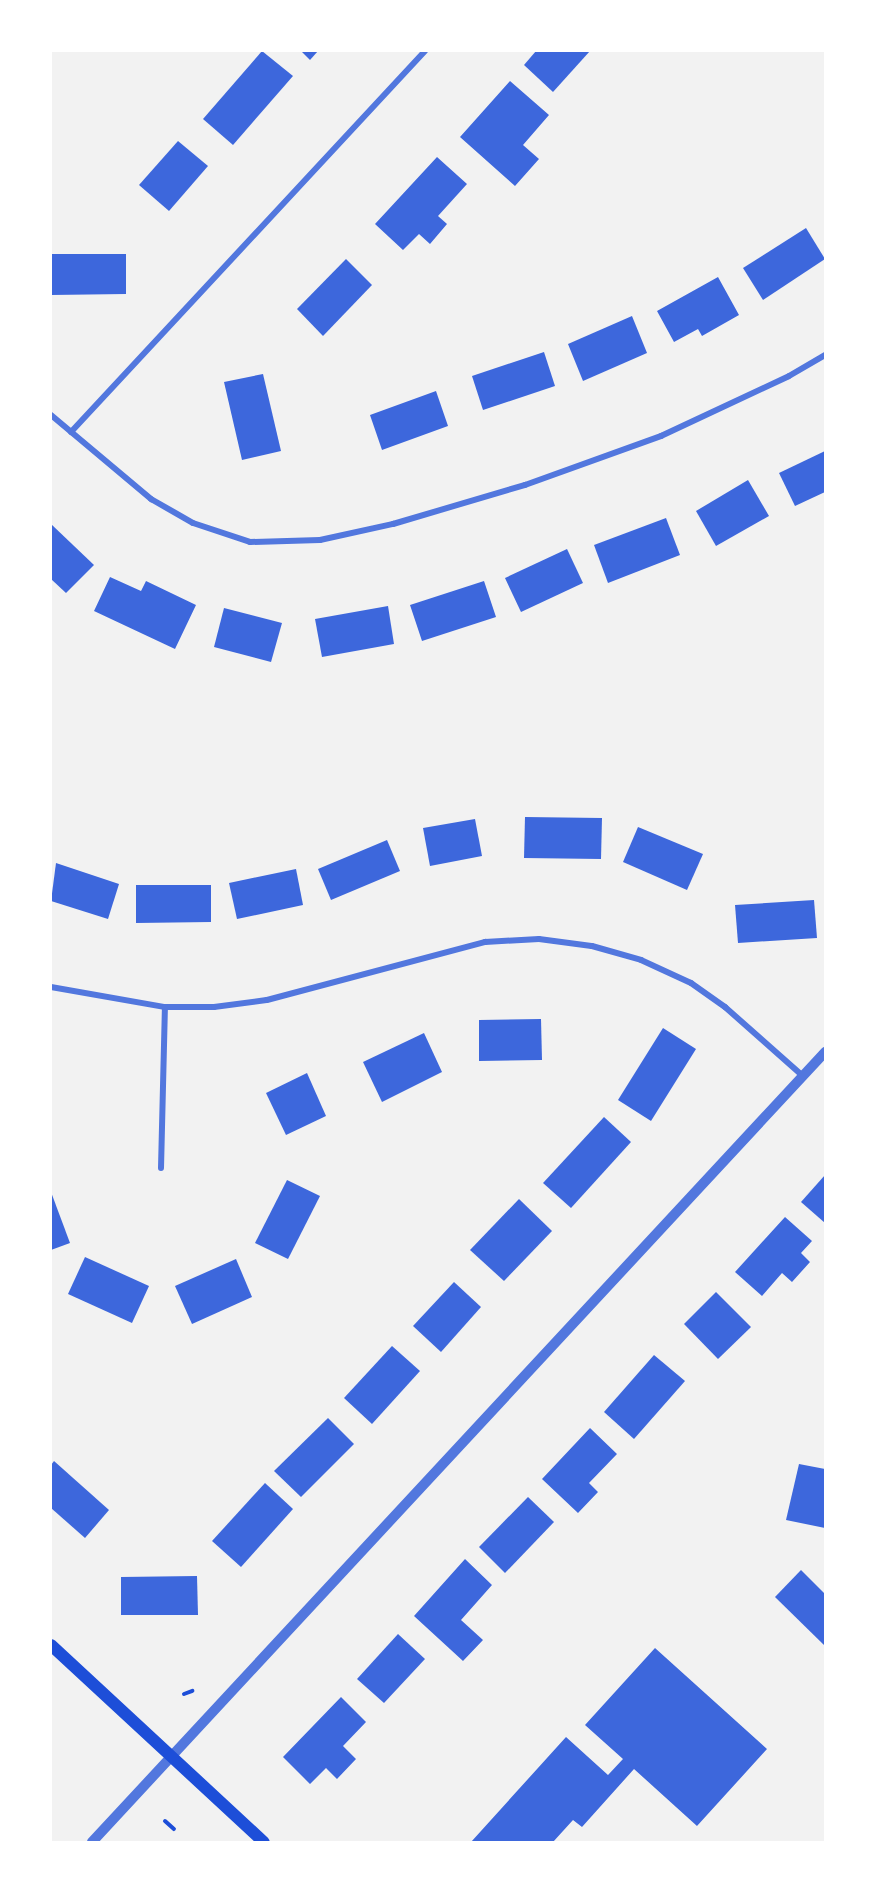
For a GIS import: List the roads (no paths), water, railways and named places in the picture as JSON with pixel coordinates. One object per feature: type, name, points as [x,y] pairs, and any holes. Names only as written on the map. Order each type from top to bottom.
[{"type":"main road","points":[[51,1645],[264,1842]]},
{"type":"street","points":[[71,432],[425,51]]},
{"type":"street","points":[[51,415],[151,499],[193,523],[250,542],[320,540],[393,524],[525,485],[661,436],[789,376],[825,355]]},
{"type":"street","points":[[51,987],[165,1007],[214,1007],[267,1000],[485,942],[539,939],[592,946],[631,958],[691,983],[725,1007],[803,1076]]},
{"type":"street","points":[[161,1168],[165,1007]]},
{"type":"street","points":[[92,1842],[825,1052]]}]
